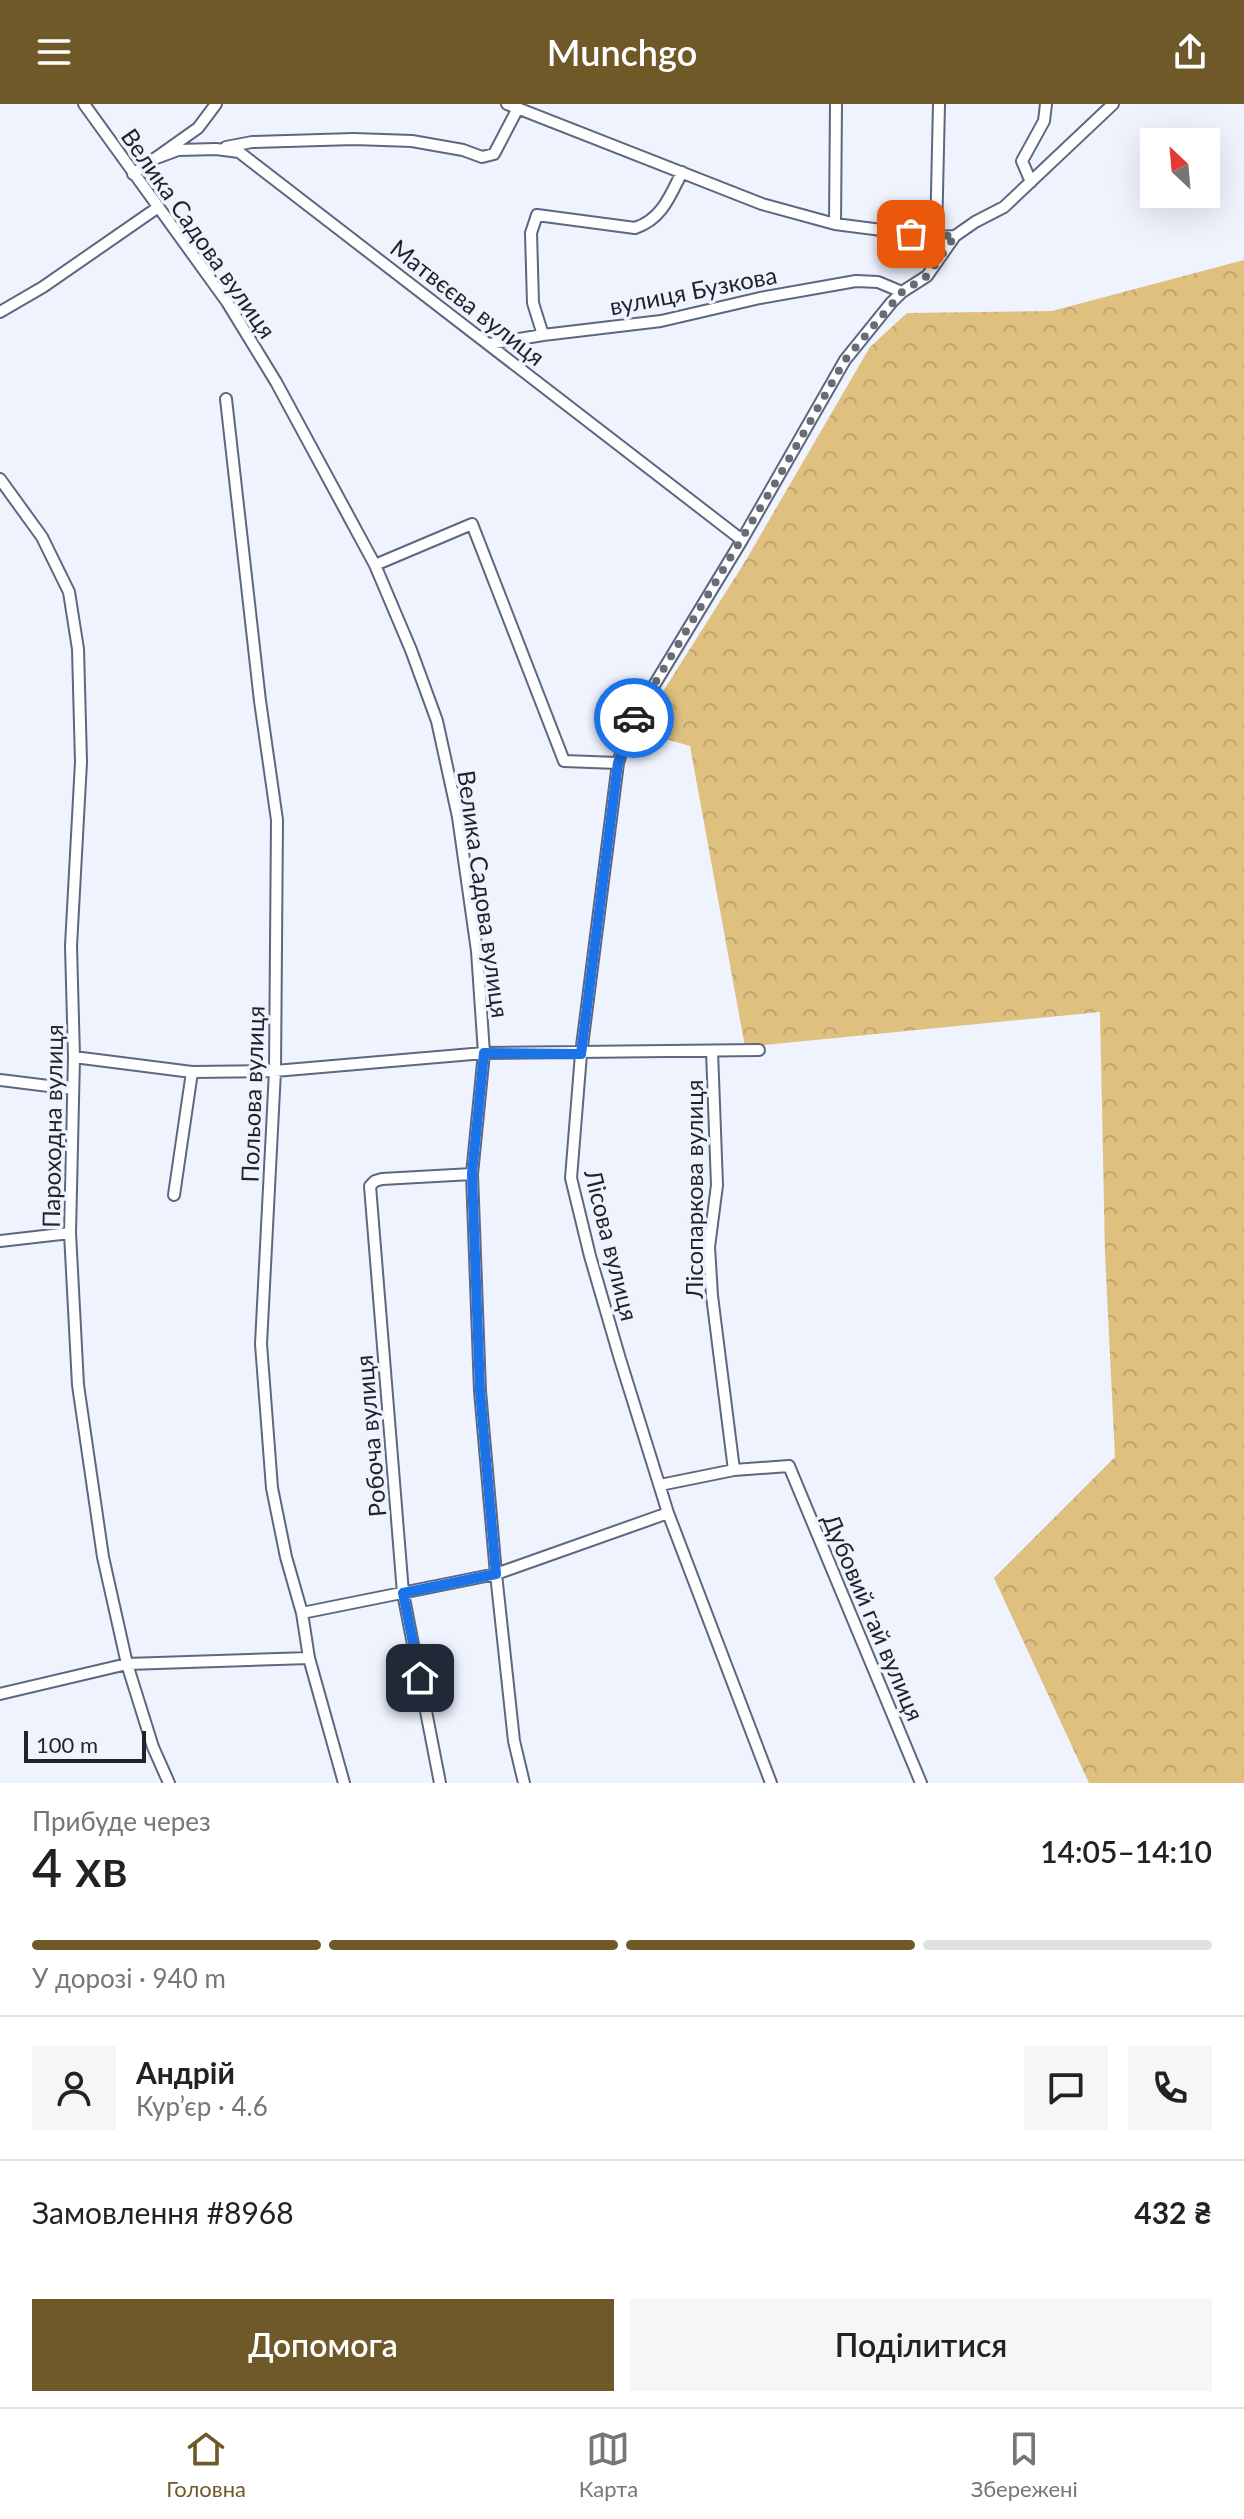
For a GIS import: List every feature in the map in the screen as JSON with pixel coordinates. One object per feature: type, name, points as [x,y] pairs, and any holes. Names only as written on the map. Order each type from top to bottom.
[{"type":"street","name":"Велика Садова вулиця","points":[[84,104],[235,315],[276,382],[375,565],[437,721],[455,804],[477,951],[484,1053],[472,1174],[480,1391],[514,1741],[524,1783]]},
{"type":"street","points":[[133,174],[198,128],[216,104]]},
{"type":"street","points":[[835,224],[836,104]]},
{"type":"street","points":[[936,237],[939,104]]},
{"type":"street","points":[[1031,182],[1022,161],[1044,121],[1046,104]]},
{"type":"street","name":"Лісова вулиця","points":[[771,1783],[668,1513],[594,1271],[571,1178],[581,1054],[618,763],[630,725],[742,540],[845,360],[902,292],[927,276],[955,236],[1004,207],[1113,104]]},
{"type":"street","points":[[216,149],[252,142],[354,139],[412,141],[463,150],[482,157],[494,154],[513,106],[762,204],[835,224],[936,237],[955,236]]},
{"type":"street","name":"Матвєєва вулиця","points":[[151,160],[178,150],[239,152],[742,540]]},
{"type":"street","points":[[543,335],[533,303],[531,233],[537,215],[635,228],[646,224],[664,207],[682,172]]},
{"type":"street","points":[[0,312],[43,287],[157,208]]},
{"type":"street","name":"вулиця Бузкова","points":[[489,344],[661,321],[760,298],[856,281],[878,282],[902,292]]},
{"type":"street","name":"Польова вулиця","points":[[226,399],[260,701],[277,820],[275,1071],[261,1344],[272,1488],[286,1557],[302,1613],[309,1658],[344,1783]]},
{"type":"street","name":"Пароходна вулиця","points":[[0,479],[42,537],[69,592],[78,649],[81,762],[71,946],[74,1057],[70,1233],[78,1385],[103,1557],[127,1664],[153,1747],[169,1783]]},
{"type":"street","points":[[375,565],[472,524],[564,761],[618,763]]},
{"type":"street","points":[[74,1057],[192,1072],[275,1071],[484,1053],[759,1050]]},
{"type":"street","name":"Лісопаркова вулиця","points":[[712,1051],[717,1185],[709,1247],[712,1296],[734,1470]]},
{"type":"street","points":[[174,1195],[192,1072]]},
{"type":"street","points":[[0,1080],[73,1089]]},
{"type":"street","name":"Робоча вулиця","points":[[440,1783],[403,1593],[370,1186],[382,1179],[472,1174]]},
{"type":"street","points":[[0,1241],[70,1233]]},
{"type":"street","name":"Дубовий гай вулиця","points":[[734,1470],[789,1466],[921,1783]]},
{"type":"street","points":[[660,1485],[734,1470]]},
{"type":"street","points":[[302,1613],[496,1574],[668,1513]]},
{"type":"street","points":[[0,1694],[127,1664],[309,1658]]},
{"type":"green space","points":[[1244,260],[1244,1783],[1089,1783],[994,1578],[1115,1457],[1105,1253],[1100,1012],[745,1047],[690,746],[638,731],[743,565],[870,347],[907,313],[1052,311]]},
{"type":"way so far","points":[[634,718],[845,360],[891,303],[927,276],[955,236],[911,234]]},
{"type":"route","points":[[420,1678],[403,1593],[496,1574],[480,1391],[472,1174],[484,1053],[581,1054],[618,763],[634,718]]}]
